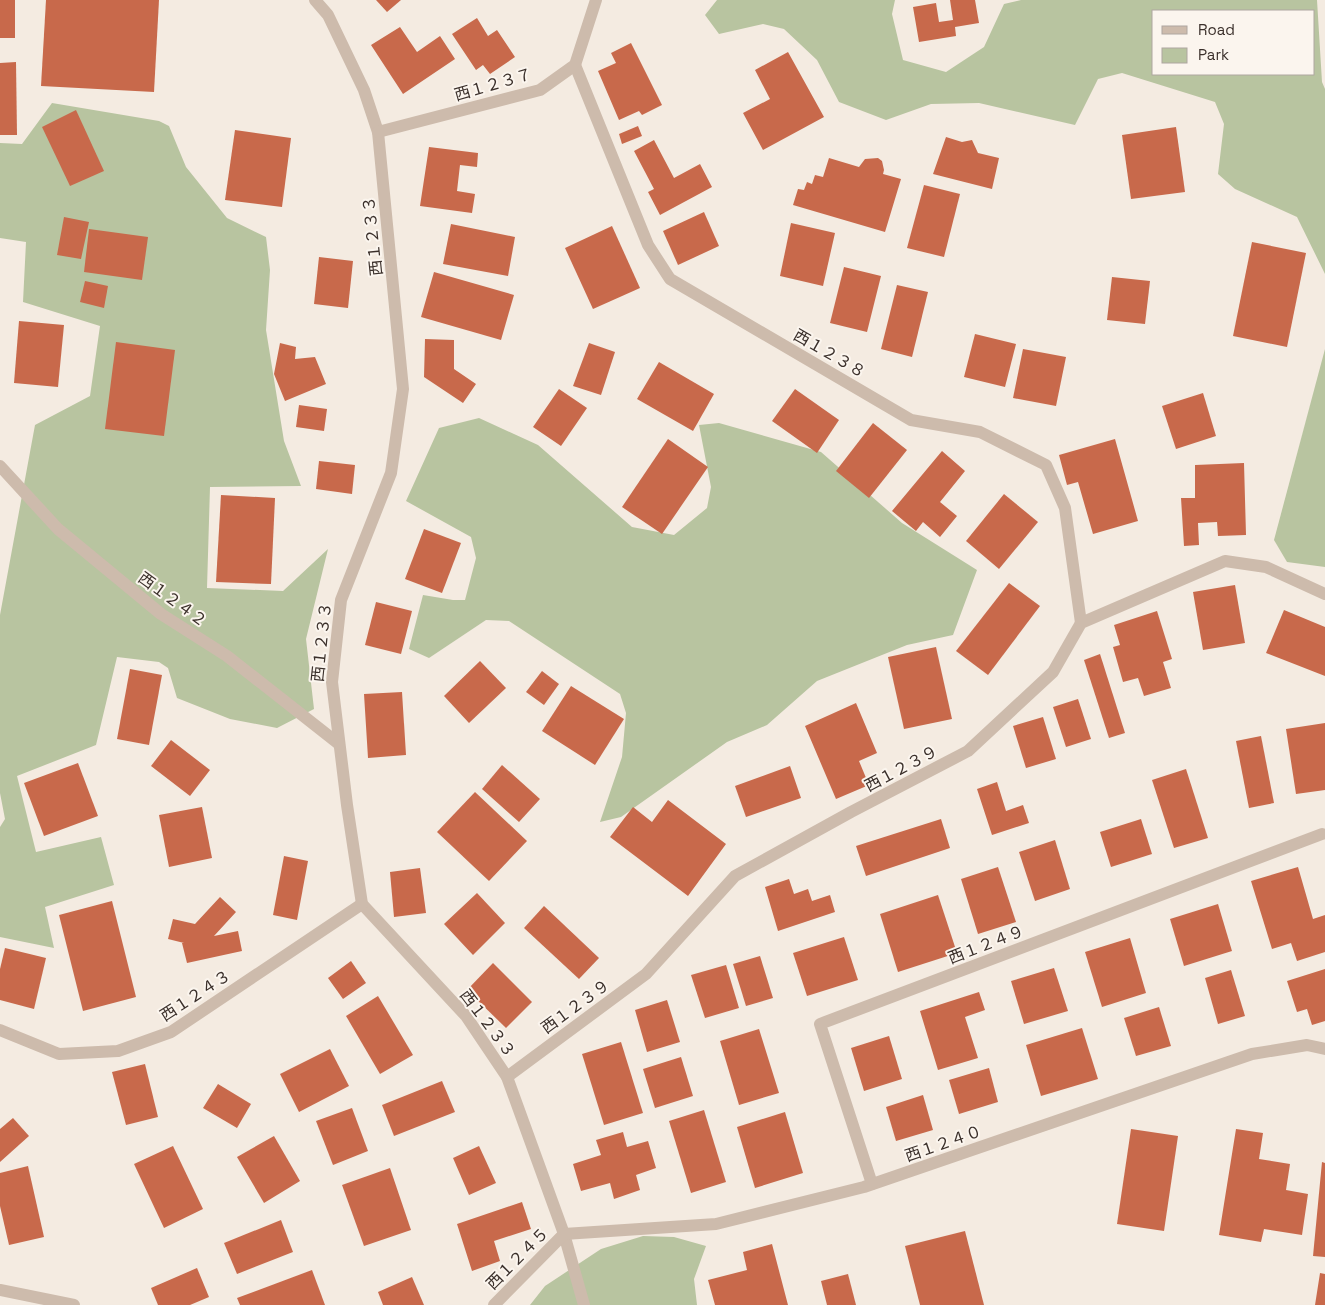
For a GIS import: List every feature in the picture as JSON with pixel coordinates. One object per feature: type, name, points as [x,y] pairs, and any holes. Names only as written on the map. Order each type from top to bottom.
[{"type":"street","name":"西１２３３","points":[[315,0],[328,16],[364,90],[378,132],[403,389],[392,472],[341,600],[332,682],[362,904],[466,1016],[507,1077],[564,1234],[584,1305]]},
{"type":"street","points":[[575,65],[596,0]]},
{"type":"street","name":"西１２３７","points":[[378,132],[540,90],[575,65]]},
{"type":"street","name":"西１２３８","points":[[575,65],[648,245],[670,279],[911,420],[980,432],[1046,465],[1065,508],[1081,623]]},
{"type":"street","name":"西１２４２","points":[[0,466],[58,529],[161,614],[227,656],[339,744]]},
{"type":"street","points":[[1081,623],[1224,561],[1266,567],[1325,594]]},
{"type":"street","name":"西１２３９","points":[[507,1077],[646,974],[735,876],[851,812],[968,751],[1053,672],[1081,623]]},
{"type":"street","name":"西１２４９","points":[[872,1184],[820,1024],[1322,834]]},
{"type":"street","name":"西１２４３","points":[[0,1030],[59,1054],[118,1051],[171,1032],[362,904]]},
{"type":"street","name":"西１２４０","points":[[564,1234],[716,1224],[872,1184],[1252,1054],[1307,1046],[1325,1050]]},
{"type":"street","name":"西１２４５","points":[[494,1305],[564,1234]]},
{"type":"street","points":[[0,1290],[74,1305]]},
{"type":"green space","points":[[717,0],[895,0],[892,14],[903,60],[946,72],[984,47],[1004,4],[1021,0],[1317,0],[1322,82],[1325,89],[1325,274],[1297,217],[1235,189],[1218,174],[1224,124],[1215,102],[1122,73],[1098,79],[1075,125],[979,103],[931,104],[886,120],[839,102],[817,60],[784,29],[763,24],[719,34],[705,15]]},
{"type":"green space","points":[[52,103],[159,121],[169,126],[186,167],[227,218],[266,237],[270,270],[266,330],[284,441],[301,486],[210,487],[207,588],[283,591],[328,549],[306,639],[314,709],[277,728],[230,719],[177,698],[168,668],[159,662],[117,657],[96,745],[17,776],[36,852],[101,837],[114,885],[45,907],[54,948],[0,937],[0,827],[5,819],[0,793],[0,615],[35,425],[90,396],[100,326],[23,302],[26,242],[0,238],[0,143],[22,144]]},
{"type":"green space","points":[[1325,349],[1325,567],[1287,562],[1274,540]]},
{"type":"green space","points":[[479,418],[538,445],[632,527],[674,535],[707,508],[711,487],[699,425],[719,423],[821,452],[902,523],[977,570],[953,635],[907,645],[817,681],[767,725],[727,742],[621,817],[600,822],[622,757],[626,713],[620,694],[509,621],[486,620],[429,658],[409,649],[423,595],[465,600],[476,558],[471,537],[406,501],[439,428]]},
{"type":"green space","points":[[643,1236],[674,1237],[706,1246],[694,1279],[697,1305],[530,1305],[545,1286],[601,1249]]},
{"type":"building","points":[[0,0],[15,0],[15,38],[0,38]]},
{"type":"building","points":[[46,0],[159,0],[154,92],[41,86]]},
{"type":"building","points":[[376,0],[401,0],[387,12]]},
{"type":"building","points":[[950,0],[975,0],[979,23],[955,27],[956,36],[919,42],[913,7],[936,3],[939,22],[953,20]]},
{"type":"building","points":[[477,18],[488,36],[497,30],[515,57],[490,74],[483,65],[476,70],[452,34]]},
{"type":"building","points":[[400,27],[417,52],[440,36],[455,59],[403,94],[371,45]]},
{"type":"building","points":[[631,43],[662,105],[642,115],[639,111],[619,120],[598,71],[616,63],[611,53]]},
{"type":"building","points":[[788,52],[824,117],[763,150],[743,113],[770,99],[755,70]]},
{"type":"building","points":[[16,62],[17,135],[0,135],[0,63]]},
{"type":"building","points":[[76,110],[104,171],[70,186],[42,127]]},
{"type":"building","points":[[638,126],[642,136],[622,144],[619,134]]},
{"type":"building","points":[[1176,127],[1185,192],[1131,199],[1122,135]]},
{"type":"building","points":[[235,130],[291,138],[282,207],[225,200]]},
{"type":"building","points":[[946,137],[962,142],[972,140],[978,153],[999,158],[992,189],[933,174]]},
{"type":"building","points":[[654,140],[674,178],[700,164],[712,187],[660,215],[648,192],[654,189],[634,151]]},
{"type":"building","points":[[429,147],[478,153],[477,167],[460,165],[457,191],[475,194],[472,213],[420,206]]},
{"type":"building","points":[[829,158],[859,167],[865,159],[878,158],[882,161],[883,174],[901,179],[885,232],[793,205],[798,189],[804,190],[807,182],[812,184],[815,175],[823,177]]},
{"type":"building","points":[[924,185],[960,194],[944,257],[907,248]]},
{"type":"building","points":[[704,212],[719,246],[678,265],[663,231]]},
{"type":"building","points":[[64,217],[89,222],[81,259],[57,255]]},
{"type":"building","points":[[791,223],[835,233],[823,286],[780,276]]},
{"type":"building","points":[[451,224],[515,237],[508,276],[443,264]]},
{"type":"building","points":[[612,226],[640,288],[593,309],[565,248]]},
{"type":"building","points":[[89,229],[148,237],[142,280],[84,272]]},
{"type":"building","points":[[1252,242],[1306,253],[1287,347],[1233,336]]},
{"type":"building","points":[[319,257],[353,261],[348,308],[314,304]]},
{"type":"building","points":[[844,267],[881,276],[867,332],[830,323]]},
{"type":"building","points":[[434,272],[514,295],[501,340],[421,317]]},
{"type":"building","points":[[1112,277],[1150,281],[1145,324],[1107,320]]},
{"type":"building","points":[[85,281],[108,286],[104,308],[80,302]]},
{"type":"building","points":[[897,285],[928,292],[912,357],[881,349]]},
{"type":"building","points":[[19,321],[64,325],[58,387],[14,383]]},
{"type":"building","points":[[975,334],[1016,344],[1005,387],[964,377]]},
{"type":"building","points":[[425,339],[454,340],[454,369],[476,384],[463,403],[424,377]]},
{"type":"building","points":[[116,342],[175,350],[164,436],[105,429]]},
{"type":"building","points":[[280,343],[296,347],[295,359],[315,357],[326,384],[285,401],[274,374]]},
{"type":"building","points":[[589,343],[615,352],[601,395],[573,386]]},
{"type":"building","points":[[1023,349],[1066,357],[1056,406],[1013,398]]},
{"type":"building","points":[[659,362],[714,394],[693,431],[637,399]]},
{"type":"building","points":[[559,389],[587,408],[561,446],[533,427]]},
{"type":"building","points":[[795,389],[839,420],[817,453],[772,421]]},
{"type":"building","points":[[1203,393],[1216,436],[1176,449],[1162,406]]},
{"type":"building","points":[[299,405],[327,409],[324,431],[296,427]]},
{"type":"building","points":[[873,423],[907,450],[869,498],[836,471]]},
{"type":"building","points":[[668,439],[708,467],[662,534],[622,507]]},
{"type":"building","points":[[1115,439],[1138,521],[1093,534],[1078,482],[1067,485],[1059,455]]},
{"type":"building","points":[[942,451],[965,471],[940,502],[957,516],[940,537],[923,522],[916,531],[892,511]]},
{"type":"building","points":[[319,461],[355,465],[352,494],[316,489]]},
{"type":"building","points":[[1244,463],[1246,535],[1218,536],[1217,522],[1198,523],[1199,545],[1184,546],[1181,498],[1195,498],[1195,465]]},
{"type":"building","points":[[1004,494],[1038,522],[999,569],[966,541]]},
{"type":"building","points":[[221,495],[275,498],[271,584],[216,582]]},
{"type":"building","points":[[424,529],[461,543],[442,593],[405,579]]},
{"type":"building","points":[[1009,583],[1040,606],[988,675],[956,651]]},
{"type":"building","points":[[1235,585],[1245,643],[1203,650],[1193,592]]},
{"type":"building","points":[[376,602],[412,611],[401,654],[365,645]]},
{"type":"building","points":[[1284,610],[1325,627],[1325,676],[1266,653]]},
{"type":"building","points":[[1157,611],[1172,659],[1163,662],[1171,688],[1144,696],[1138,678],[1123,682],[1113,647],[1120,645],[1114,625]]},
{"type":"building","points":[[936,647],[952,719],[904,729],[888,657]]},
{"type":"building","points":[[1100,654],[1125,733],[1109,738],[1084,660]]},
{"type":"building","points":[[480,661],[506,688],[469,723],[444,696]]},
{"type":"building","points":[[130,669],[162,675],[149,745],[117,739]]},
{"type":"building","points":[[542,671],[559,684],[544,705],[526,692]]},
{"type":"building","points":[[571,686],[624,719],[595,765],[542,731]]},
{"type":"building","points":[[402,692],[406,755],[368,758],[364,694]]},
{"type":"building","points":[[1078,699],[1091,739],[1066,747],[1053,707]]},
{"type":"building","points":[[856,703],[877,753],[859,761],[869,785],[836,799],[805,726]]},
{"type":"building","points":[[1043,717],[1056,759],[1026,768],[1013,726]]},
{"type":"building","points":[[1325,723],[1325,790],[1296,794],[1286,729]]},
{"type":"building","points":[[1261,736],[1274,803],[1249,808],[1236,741]]},
{"type":"building","points":[[171,740],[210,770],[190,796],[151,766]]},
{"type":"building","points":[[78,763],[98,816],[44,836],[24,783]]},
{"type":"building","points":[[502,765],[540,799],[519,822],[482,789]]},
{"type":"building","points":[[790,766],[801,798],[746,817],[735,786]]},
{"type":"building","points":[[1186,769],[1208,838],[1174,848],[1152,780]]},
{"type":"building","points":[[997,782],[1006,811],[1023,805],[1029,823],[992,835],[977,789]]},
{"type":"building","points":[[475,792],[527,841],[489,881],[437,832]]},
{"type":"building","points":[[668,800],[726,844],[688,896],[610,837],[633,807],[652,822]]},
{"type":"building","points":[[202,807],[212,858],[169,867],[159,815]]},
{"type":"building","points":[[941,819],[950,848],[866,876],[856,846]]},
{"type":"building","points":[[1141,819],[1152,854],[1111,867],[1100,832]]},
{"type":"building","points":[[1055,840],[1070,889],[1035,901],[1019,852]]},
{"type":"building","points":[[284,856],[308,861],[297,920],[273,915]]},
{"type":"building","points":[[998,867],[1016,922],[978,934],[961,879]]},
{"type":"building","points":[[1298,867],[1313,919],[1325,915],[1325,952],[1297,961],[1291,943],[1272,949],[1251,881]]},
{"type":"building","points":[[420,868],[426,913],[394,917],[390,872]]},
{"type":"building","points":[[789,879],[794,894],[808,889],[812,901],[830,895],[835,912],[778,931],[765,887]]},
{"type":"building","points":[[477,893],[505,923],[473,955],[444,924]]},
{"type":"building","points":[[938,895],[957,953],[898,972],[880,914]]},
{"type":"building","points":[[220,897],[236,912],[214,936],[238,931],[242,951],[187,963],[182,943],[184,943],[168,939],[173,919],[195,924]]},
{"type":"building","points":[[112,901],[136,997],[83,1011],[59,915]]},
{"type":"building","points":[[1218,904],[1232,951],[1184,966],[1170,919]]},
{"type":"building","points":[[544,906],[599,958],[579,979],[524,928]]},
{"type":"building","points":[[844,937],[858,980],[807,996],[793,953]]},
{"type":"building","points":[[1130,938],[1146,993],[1102,1007],[1085,952]]},
{"type":"building","points":[[5,948],[46,958],[34,1009],[0,1000],[0,969]]},
{"type":"building","points":[[760,956],[773,998],[746,1006],[733,964]]},
{"type":"building","points":[[351,961],[366,983],[343,999],[328,978]]},
{"type":"building","points":[[493,963],[532,1002],[506,1028],[467,990]]},
{"type":"building","points":[[726,965],[739,1008],[705,1018],[691,975]]},
{"type":"building","points":[[1054,968],[1068,1011],[1024,1024],[1011,981]]},
{"type":"building","points":[[1325,969],[1325,1021],[1312,1025],[1307,1009],[1297,1012],[1287,981]]},
{"type":"building","points":[[1231,970],[1245,1016],[1218,1024],[1205,978]]},
{"type":"building","points":[[979,992],[985,1010],[965,1017],[978,1058],[938,1070],[920,1011]]},
{"type":"building","points":[[378,996],[413,1055],[380,1074],[346,1016]]},
{"type":"building","points":[[667,1000],[680,1042],[647,1052],[635,1010]]},
{"type":"building","points":[[1159,1007],[1171,1046],[1136,1056],[1124,1018]]},
{"type":"building","points":[[1082,1028],[1098,1079],[1041,1096],[1026,1045]]},
{"type":"building","points":[[759,1029],[779,1093],[739,1105],[720,1041]]},
{"type":"building","points":[[889,1036],[902,1079],[864,1091],[851,1048]]},
{"type":"building","points":[[621,1042],[643,1113],[604,1125],[582,1054]]},
{"type":"building","points":[[330,1049],[349,1086],[299,1112],[280,1074]]},
{"type":"building","points":[[681,1057],[693,1096],[655,1108],[643,1069]]},
{"type":"building","points":[[145,1064],[158,1117],[126,1125],[112,1072]]},
{"type":"building","points":[[989,1068],[998,1102],[959,1114],[949,1080]]},
{"type":"building","points":[[442,1081],[455,1112],[394,1136],[382,1105]]},
{"type":"building","points":[[218,1084],[251,1104],[237,1128],[203,1108]]},
{"type":"building","points":[[923,1095],[933,1130],[896,1141],[886,1107]]},
{"type":"building","points":[[352,1108],[368,1151],[333,1165],[316,1121]]},
{"type":"building","points":[[704,1110],[726,1182],[691,1193],[669,1121]]},
{"type":"building","points":[[785,1112],[803,1173],[755,1188],[737,1127]]},
{"type":"building","points":[[13,1118],[29,1136],[0,1162],[0,1129]]},
{"type":"building","points":[[1131,1129],[1178,1136],[1164,1231],[1117,1224]]},
{"type":"building","points":[[1236,1129],[1263,1133],[1259,1159],[1290,1164],[1286,1190],[1308,1194],[1302,1235],[1264,1229],[1261,1242],[1219,1235]]},
{"type":"building","points":[[623,1132],[627,1147],[648,1141],[656,1168],[636,1175],[640,1190],[614,1199],[610,1183],[581,1191],[573,1164],[601,1155],[596,1140]]},
{"type":"building","points":[[274,1136],[300,1181],[264,1203],[237,1157]]},
{"type":"building","points":[[173,1146],[203,1209],[164,1228],[134,1164]]},
{"type":"building","points":[[479,1146],[496,1183],[469,1195],[453,1158]]},
{"type":"building","points":[[1322,1162],[1325,1163],[1325,1257],[1313,1256]]},
{"type":"building","points":[[28,1166],[44,1237],[9,1245],[0,1206],[0,1173]]},
{"type":"building","points":[[390,1168],[411,1230],[364,1246],[342,1185]]},
{"type":"building","points":[[522,1202],[531,1229],[494,1241],[500,1261],[472,1271],[457,1224]]},
{"type":"building","points":[[281,1220],[293,1252],[237,1274],[224,1243]]},
{"type":"building","points":[[965,1231],[984,1305],[920,1305],[905,1246]]},
{"type":"building","points":[[772,1244],[788,1305],[715,1305],[708,1280],[747,1270],[743,1252]]},
{"type":"building","points":[[197,1268],[209,1297],[190,1305],[158,1305],[151,1288]]},
{"type":"building","points":[[312,1270],[325,1305],[240,1305],[237,1298]]},
{"type":"building","points":[[1320,1273],[1325,1274],[1325,1305],[1315,1305]]},
{"type":"building","points":[[848,1274],[856,1305],[827,1305],[821,1281]]},
{"type":"building","points":[[412,1277],[424,1305],[383,1305],[378,1292]]}]
